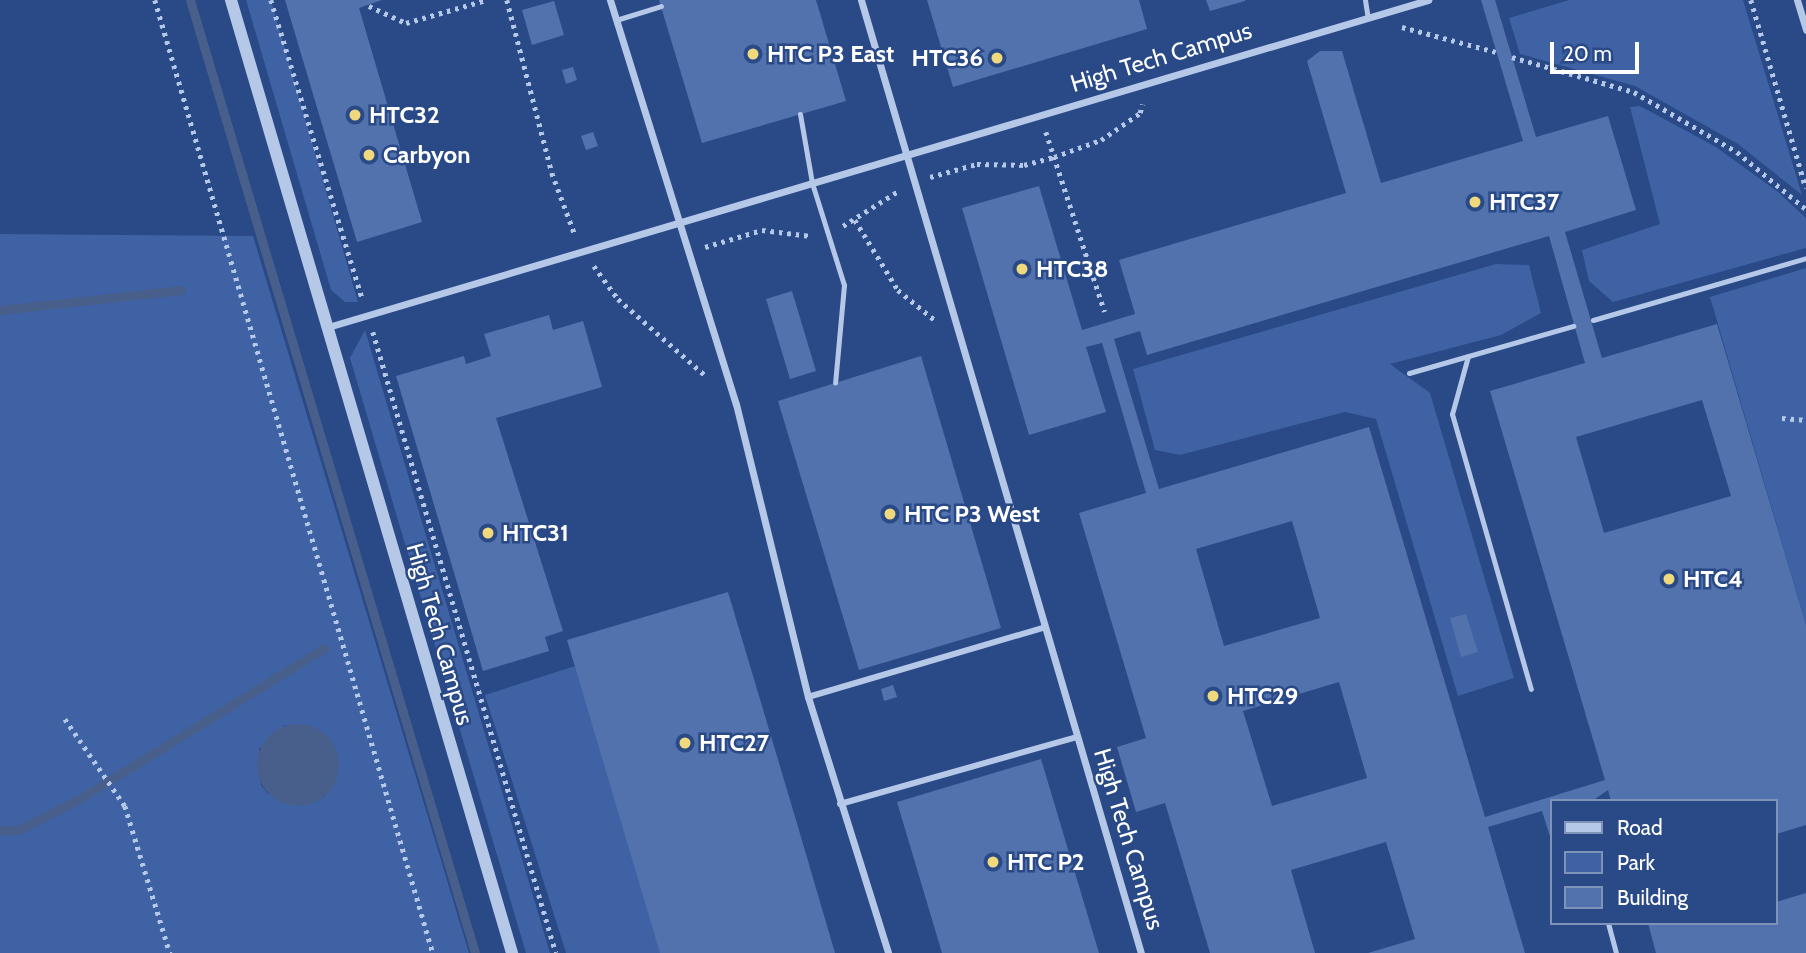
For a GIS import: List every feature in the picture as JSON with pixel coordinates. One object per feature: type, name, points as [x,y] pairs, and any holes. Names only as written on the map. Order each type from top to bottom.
[{"type":"street","name":"High Tech Campus","points":[[231,0],[512,953]]},
{"type":"street","points":[[610,0],[683,221],[736,404],[808,697],[888,953]]},
{"type":"street","name":"High Tech Campus","points":[[861,0],[1043,628],[1141,953]]},
{"type":"street","name":"High Tech Campus","points":[[328,327],[1428,0]]},
{"type":"street","points":[[1797,0],[1806,30]]},
{"type":"street","points":[[808,697],[1043,628]]},
{"type":"street","name":"High Tech Campus","points":[[840,804],[1076,737]]},
{"type":"lane","points":[[1365,0],[1368,18]]},
{"type":"lane","points":[[616,20],[661,6]]},
{"type":"lane","points":[[800,114],[812,183],[844,285],[835,383]]},
{"type":"lane","points":[[1592,320],[1806,258]]},
{"type":"lane","points":[[1409,373],[1573,326]]},
{"type":"lane","points":[[1468,356],[1452,414],[1531,688]]},
{"type":"lane","points":[[1609,925],[1616,953]]},
{"type":"path","points":[[156,0],[433,953]]},
{"type":"path","points":[[271,0],[368,314],[556,953]]},
{"type":"path","points":[[369,6],[406,23],[486,0]]},
{"type":"path","points":[[507,0],[552,173],[582,251],[618,299],[736,404]]},
{"type":"path","points":[[1751,0],[1806,188]]},
{"type":"path","points":[[1368,18],[1496,52]]},
{"type":"path","points":[[1512,57],[1634,92],[1737,152],[1806,208]]},
{"type":"path","points":[[1040,115],[1105,312]]},
{"type":"path","points":[[855,220],[898,290],[958,332]]},
{"type":"path","points":[[1782,418],[1806,420]]},
{"type":"path","points":[[65,719],[125,806],[170,953]]},
{"type":"green space","points":[[246,0],[271,0],[358,302],[345,302],[331,290]]},
{"type":"green space","points":[[1569,0],[1743,0],[1802,195],[1738,144],[1635,86],[1520,54],[1509,18]]},
{"type":"green space","points":[[1640,106],[1716,147],[1778,192],[1806,218],[1806,248],[1613,302],[1589,281],[1582,250],[1660,224],[1630,107]]},
{"type":"green space","points":[[0,234],[253,236],[469,953],[0,953]],"holes":[[[285,725],[337,777],[324,797],[268,794],[261,785],[259,749]]]},
{"type":"green space","points":[[1496,264],[1529,265],[1541,313],[1501,335],[1390,364],[1430,393],[1514,678],[1458,696],[1376,419],[1345,412],[1180,455],[1155,450],[1133,369]]},
{"type":"green space","points":[[1806,268],[1806,625],[1710,297]]},
{"type":"green space","points":[[365,330],[550,953],[526,953],[350,358]]},
{"type":"green space","points":[[575,666],[662,953],[566,953],[485,695]]},
{"type":"shaded area","points":[[298,724],[314,727],[327,736],[336,749],[339,765],[336,781],[327,794],[314,803],[298,806],[282,803],[269,794],[260,781],[257,765],[260,749],[269,736],[282,727]]},
{"type":"building","name":"HTC32","points":[[285,0],[382,0],[359,8],[422,222],[357,242]]},
{"type":"building","name":"HTC P3 East","points":[[659,0],[816,0],[846,101],[702,143]]},
{"type":"building","name":"HTC36","points":[[927,0],[1139,0],[1147,29],[953,87]]},
{"type":"building","points":[[1206,0],[1245,0],[1245,1],[1210,11]]},
{"type":"building","points":[[1481,0],[1495,0],[1536,137],[1608,116],[1636,210],[1565,232],[1602,358],[1717,324],[1806,625],[1806,825],[1778,833],[1778,799],[1610,799],[1608,790],[1595,799],[1550,799],[1550,837],[1542,811],[1488,827],[1525,953],[1368,953],[1415,939],[1386,842],[1291,870],[1315,953],[1210,953],[1165,803],[1136,812],[1117,747],[1146,738],[1079,513],[1146,493],[1102,343],[1086,347],[1106,412],[1029,435],[962,208],[1039,186],[1082,330],[1135,314],[1119,260],[1346,193],[1307,61],[1320,51],[1342,51],[1381,183],[1523,141]],"holes":[[[1549,236],[1585,363],[1490,391],[1605,780],[1485,817],[1369,427],[1159,489],[1114,339],[1140,331],[1147,355]],[[1702,400],[1731,496],[1604,533],[1576,437]],[[1292,521],[1320,618],[1224,646],[1196,549]],[[1339,682],[1367,778],[1272,806],[1243,711]]]},
{"type":"building","points":[[554,1],[564,35],[532,45],[522,10]]},
{"type":"building","points":[[573,67],[577,80],[566,84],[562,70]]},
{"type":"building","points":[[593,132],[598,146],[586,150],[581,136]]},
{"type":"building","points":[[792,291],[816,371],[790,379],[766,299]]},
{"type":"building","name":"HTC31","points":[[549,315],[553,330],[583,321],[602,387],[496,418],[563,631],[545,637],[549,651],[483,671],[396,376],[464,356],[466,364],[491,356],[484,334]]},
{"type":"building","name":"HTC P3 West","points":[[921,356],[1001,628],[859,670],[778,401]]},
{"type":"building","name":"HTC27","points":[[728,592],[835,953],[660,953],[567,640]]},
{"type":"building","points":[[1466,614],[1478,652],[1461,657],[1450,618]]},
{"type":"building","points":[[893,685],[897,697],[884,701],[881,689]]},
{"type":"building","name":"HTC P2","points":[[1041,759],[1099,953],[942,953],[897,802]]},
{"type":"building","points":[[1806,893],[1806,953],[1656,953],[1649,925],[1778,925],[1778,901]]},
{"type":"waterway","points":[[190,0],[475,953]]},
{"type":"waterway","points":[[0,310],[181,290]]},
{"type":"waterway","points":[[0,830],[19,830],[79,799],[324,648]]},
{"type":"place","name":"HTC P3 East","points":[[753,54]]},
{"type":"place","name":"HTC36","points":[[997,58]]},
{"type":"place","name":"HTC32","points":[[355,115]]},
{"type":"place","name":"Carbyon","points":[[369,155]]},
{"type":"place","name":"HTC37","points":[[1475,202]]},
{"type":"place","name":"HTC38","points":[[1022,269]]},
{"type":"place","name":"HTC P3 West","points":[[890,514]]},
{"type":"place","name":"HTC31","points":[[488,533]]},
{"type":"place","name":"HTC4","points":[[1669,579]]},
{"type":"place","name":"HTC29","points":[[1213,696]]},
{"type":"place","name":"HTC27","points":[[685,743]]},
{"type":"place","name":"HTC P2","points":[[993,862]]}]
